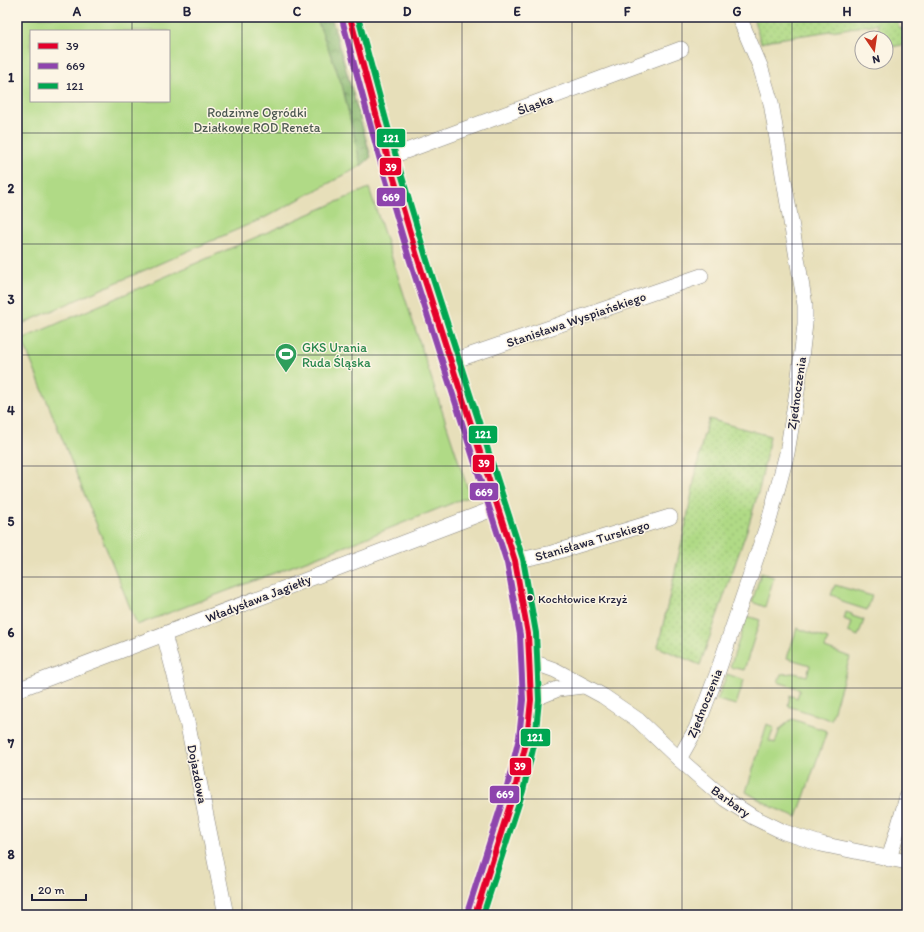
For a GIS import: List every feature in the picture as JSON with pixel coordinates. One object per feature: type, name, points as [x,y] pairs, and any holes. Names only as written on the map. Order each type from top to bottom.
[{"type":"street","points":[[350,17],[388,158],[450,362],[515,561],[524,607],[530,661],[531,700],[526,739],[515,789],[475,915]]},
{"type":"street","name":"Zjednoczenia","points":[[679,759],[696,729],[717,674],[770,517],[787,453],[798,385],[805,324],[805,305],[771,103],[760,66],[739,17]]},
{"type":"street","name":"Śląska","points":[[388,158],[682,49]]},
{"type":"street","name":"Stanisława Wyspiańskiego","points":[[450,362],[701,276]]},
{"type":"street","name":"Władysława Jagiełły","points":[[17,690],[498,507]]},
{"type":"street","name":"Stanisława Turskiego","points":[[515,561],[552,553],[670,517]]},
{"type":"street","name":"Dojazdowa","points":[[164,634],[188,726],[226,915]]},
{"type":"street","name":"Barbary","points":[[530,661],[555,670],[603,696],[638,720],[679,759],[725,799],[753,817],[784,832],[821,844],[907,862]]},
{"type":"street","points":[[531,700],[558,689],[583,686]]},
{"type":"street","points":[[889,859],[907,796]]},
{"type":"green space","name":"Rodzinne Ogródki Działkowe ROD Reneta","points":[[17,17],[316,17],[342,85],[361,166],[266,217],[17,326]]},
{"type":"green space","points":[[316,17],[331,17],[371,157],[361,166],[342,85]]},
{"type":"green space","points":[[753,17],[897,17],[899,28],[907,28],[907,44],[894,46],[894,30],[878,30],[877,24],[771,40],[761,43]]},
{"type":"green space","points":[[369,188],[470,496],[348,545],[137,625],[22,339]]},
{"type":"green space","points":[[709,419],[770,436],[760,486],[748,527],[700,665],[658,647],[686,523],[703,437]]},
{"type":"green space","points":[[761,573],[774,577],[765,607],[752,602]]},
{"type":"green space","points":[[835,585],[872,596],[867,610],[842,602],[837,597],[831,595]]},
{"type":"green space","points":[[846,612],[852,614],[852,616],[864,620],[858,636],[848,632],[851,622],[844,619]]},
{"type":"green space","points":[[747,616],[760,620],[744,670],[730,667]]},
{"type":"green space","points":[[797,628],[828,639],[825,648],[850,657],[831,720],[788,706],[790,695],[797,698],[800,689],[778,682],[781,674],[794,673],[807,676],[810,665],[787,658]]},
{"type":"green space","points":[[727,674],[744,680],[736,705],[717,700]]},
{"type":"green space","points":[[792,719],[827,731],[797,817],[774,808],[746,792],[767,724],[774,728],[769,741],[775,743],[780,729]]},
{"type":"transit line","name":"39","points":[[350,17],[387,155],[417,256],[515,561],[528,634],[531,700],[527,739],[515,789],[475,915]]},
{"type":"transit line","name":"121","points":[[358,17],[395,153],[425,254],[523,559],[536,633],[539,700],[535,741],[523,791],[483,915]]},
{"type":"transit line","name":"669","points":[[342,19],[379,157],[409,258],[507,563],[520,635],[523,700],[519,738],[507,787],[467,913]]},
{"type":"place","name":"GKS Urania Ruda Śląska","points":[[286,374]]},
{"type":"place","name":"Kochłowice Krzyż","points":[[530,598]]}]
